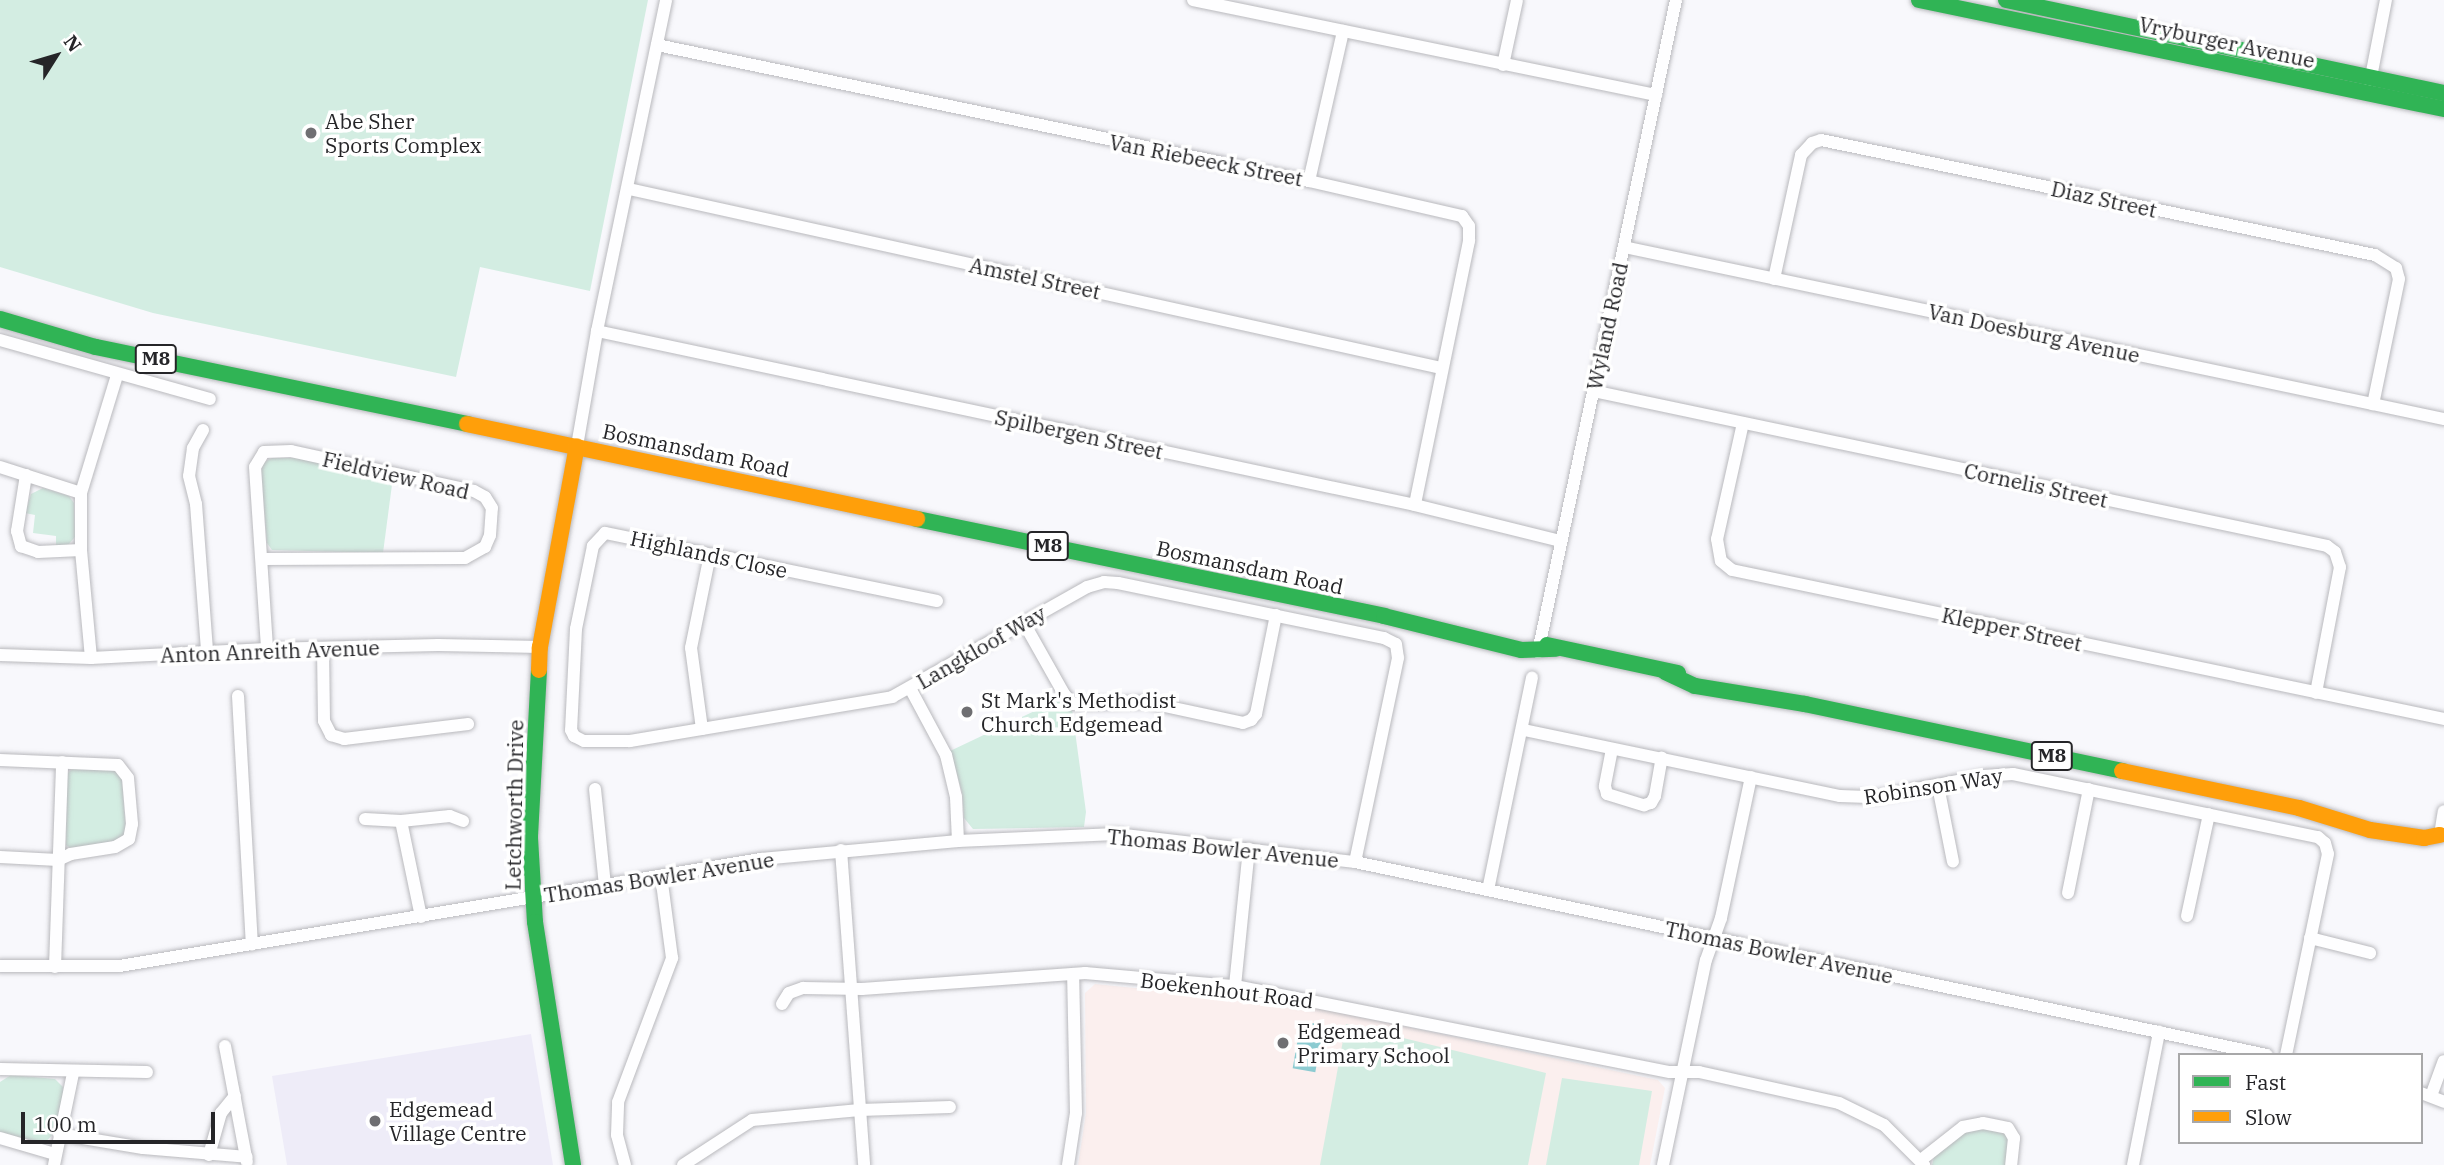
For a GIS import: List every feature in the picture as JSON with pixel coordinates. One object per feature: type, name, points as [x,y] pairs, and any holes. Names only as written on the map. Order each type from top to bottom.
[{"type":"main road","name":"Vryburger Avenue","points":[[1919,0],[2444,110]]},
{"type":"main road","name":"Vryburger Avenue","points":[[2007,0],[2444,93]]},
{"type":"main road","name":"Bosmansdam Road","points":[[0,319],[96,347],[1384,616],[1410,625],[1556,649],[1665,672],[1699,675],[1779,694],[1805,704],[2299,808],[2370,830],[2424,838],[2442,836]]},
{"type":"main road","name":"Letchworth Drive","points":[[573,1165],[533,897],[531,817],[540,647],[577,446]]},
{"type":"street","points":[[577,446],[597,331],[629,189],[666,0]]},
{"type":"street","points":[[1193,0],[1656,95]]},
{"type":"street","points":[[1503,65],[1517,0]]},
{"type":"street","name":"Wyland Road","points":[[1539,647],[1676,0]]},
{"type":"street","points":[[2368,93],[2386,0]]},
{"type":"street","points":[[1310,181],[1343,31]]},
{"type":"street","name":"Van Riebeeck Street","points":[[657,44],[1448,210],[1466,220],[1469,241],[1415,505]]},
{"type":"street","name":"Diaz Street","points":[[1774,279],[1801,155],[1812,143],[1821,140],[2375,255],[2396,268],[2399,279],[2373,404]]},
{"type":"street","name":"Amstel Street","points":[[629,189],[1441,368]]},
{"type":"street","name":"Van Doesburg Avenue","points":[[1624,247],[2444,419]]},
{"type":"street","name":"Spilbergen Street","points":[[597,331],[1415,505],[1561,541]]},
{"type":"street","points":[[0,340],[117,375],[211,399]]},
{"type":"street","points":[[91,659],[80,492],[117,375]]},
{"type":"street","name":"Cornelis Street","points":[[1593,391],[2327,547],[2335,552],[2340,567],[2316,693]]},
{"type":"street","name":"Klepper Street","points":[[1743,423],[1717,539],[1721,561],[1732,570],[2444,719]]},
{"type":"street","points":[[203,430],[193,448],[189,476],[196,505],[207,652]]},
{"type":"street","name":"Fieldview Road","points":[[262,559],[471,557],[481,551],[487,542],[492,508],[485,497],[474,491],[291,451],[269,450],[260,456],[255,467],[267,649]]},
{"type":"street","points":[[0,467],[80,492]]},
{"type":"street","points":[[26,475],[18,531],[21,546],[38,552],[82,550]]},
{"type":"street","name":"Highlands Close","points":[[574,736],[570,726],[576,629],[597,538],[614,533],[937,601]]},
{"type":"street","points":[[702,729],[691,648],[710,555]]},
{"type":"street","name":"Langkloof Way","points":[[574,736],[584,741],[630,741],[866,704],[892,697],[1087,587],[1104,582],[1276,615],[1384,638],[1396,644],[1399,653],[1355,862]]},
{"type":"street","points":[[1024,623],[1066,698],[1073,704],[1146,702],[1243,723],[1256,714],[1276,615]]},
{"type":"street","name":"Anton Anreith Avenue","points":[[0,655],[91,659],[267,649],[438,645],[540,647]]},
{"type":"street","points":[[323,649],[324,721],[331,735],[344,738],[468,724]]},
{"type":"street","points":[[1488,890],[1524,730],[1532,677]]},
{"type":"street","points":[[910,688],[946,755],[956,797],[958,841]]},
{"type":"street","points":[[238,696],[252,945]]},
{"type":"street","name":"Robinson Way","points":[[1524,730],[1854,798],[1938,786],[1984,776],[2013,774],[2314,836],[2325,843],[2328,854],[2310,938]]},
{"type":"street","points":[[1612,749],[1605,786],[1607,794],[1644,805],[1651,803],[1655,796],[1662,758]]},
{"type":"street","points":[[0,760],[114,764],[122,768],[128,778],[132,824],[129,839],[122,845],[71,854],[58,860],[0,857]]},
{"type":"street","points":[[55,967],[62,762]]},
{"type":"street","points":[[1662,1165],[1706,960],[1714,938],[1751,777]]},
{"type":"street","points":[[1938,786],[1953,862]]},
{"type":"street","points":[[595,789],[605,885]]},
{"type":"street","points":[[2068,893],[2089,789]]},
{"type":"street","points":[[2442,836],[2444,811]]},
{"type":"street","points":[[2187,916],[2209,814]]},
{"type":"street","points":[[365,819],[401,821],[450,816],[463,821]]},
{"type":"street","points":[[401,821],[421,917]]},
{"type":"street","name":"Thomas Bowler Avenue","points":[[0,966],[120,966],[605,885],[841,850],[958,841],[1116,834],[1355,862],[2258,1053]]},
{"type":"street","points":[[1235,986],[1249,849]]},
{"type":"street","points":[[841,850],[864,1165]]},
{"type":"street","points":[[625,1165],[617,1135],[618,1102],[672,957],[661,876]]},
{"type":"street","points":[[2286,1053],[2310,938],[2370,953]]},
{"type":"street","points":[[1068,1165],[1076,1113],[1073,974]]},
{"type":"street","name":"Boekenhout Road","points":[[782,1004],[789,993],[803,988],[1073,974],[1235,986],[1682,1072],[1699,1072],[1839,1102],[1884,1125],[1923,1162]]},
{"type":"street","points":[[2133,1165],[2159,1032]]},
{"type":"street","points":[[59,1134],[247,1161],[225,1046]]},
{"type":"street","points":[[2444,1060],[2426,1094],[2444,1101]]},
{"type":"street","points":[[0,1069],[72,1073],[147,1072]]},
{"type":"street","points":[[0,1138],[55,1159],[72,1073]]},
{"type":"street","points":[[209,1155],[221,1113],[235,1096]]},
{"type":"street","points":[[683,1165],[752,1120],[860,1110],[950,1107]]},
{"type":"street","points":[[1923,1162],[1963,1127],[1983,1123],[2008,1128],[2014,1138],[2011,1165]]},
{"type":"shaded area","name":"Edgemead Primary School","points":[[1095,984],[1303,1005],[1658,1080],[1665,1088],[1650,1165],[1078,1165],[1086,1113],[1085,993]]},
{"type":"shaded area","points":[[531,1034],[553,1165],[287,1165],[272,1076]]},
{"type":"green space","name":"Abe Sher Sports Complex","points":[[0,0],[648,0],[590,291],[480,267],[456,377],[153,313],[0,267]]},
{"type":"green space","points":[[272,458],[300,458],[393,477],[383,553],[272,550],[267,543],[261,471],[264,462]]},
{"type":"green space","points":[[43,488],[69,496],[74,503],[75,537],[67,546],[56,547],[56,536],[33,533],[35,515],[25,513],[31,494]]},
{"type":"green space","points":[[1060,699],[1072,709],[1086,812],[1084,827],[973,829],[964,818],[962,792],[950,751]]},
{"type":"green space","points":[[73,768],[115,770],[122,779],[126,832],[120,841],[72,849],[66,845],[67,774]]},
{"type":"green space","points":[[1346,1024],[1546,1073],[1528,1165],[1320,1165]]},
{"type":"green space","points":[[11,1075],[55,1079],[63,1087],[63,1098],[53,1134],[44,1144],[0,1132],[0,1082]]},
{"type":"green space","points":[[1562,1078],[1652,1091],[1639,1165],[1546,1165]]},
{"type":"green space","points":[[1977,1127],[2005,1134],[2010,1139],[2006,1165],[1932,1165],[1934,1157],[1965,1130]]},
{"type":"water","points":[[1301,1021],[1324,1025],[1315,1072],[1293,1068]]},
{"type":"traffic: fast","points":[[1919,0],[2444,109]]},
{"type":"traffic: fast","points":[[2006,0],[2444,93]]},
{"type":"traffic: fast","points":[[0,319],[96,347],[467,424]]},
{"type":"traffic: fast","points":[[917,519],[1384,616],[1521,650],[1556,649]]},
{"type":"traffic: fast","points":[[1547,645],[1678,673]]},
{"type":"traffic: fast","points":[[539,670],[530,838],[535,922],[573,1165]]},
{"type":"traffic: fast","points":[[1665,672],[1695,686],[1805,704],[2122,771]]},
{"type":"traffic: slow","points":[[467,424],[917,519]]},
{"type":"traffic: slow","points":[[539,670],[540,647],[577,446]]},
{"type":"traffic: slow","points":[[2122,771],[2299,808],[2370,830],[2424,838],[2440,835]]},
{"type":"place","name":"Abe Sher Sports Complex","points":[[311,133]]},
{"type":"place","name":"St Mark's Methodist Church Edgemead","points":[[967,712]]},
{"type":"place","name":"Edgemead Primary School","points":[[1283,1043]]},
{"type":"place","name":"Edgemead Village Centre","points":[[375,1121]]}]
